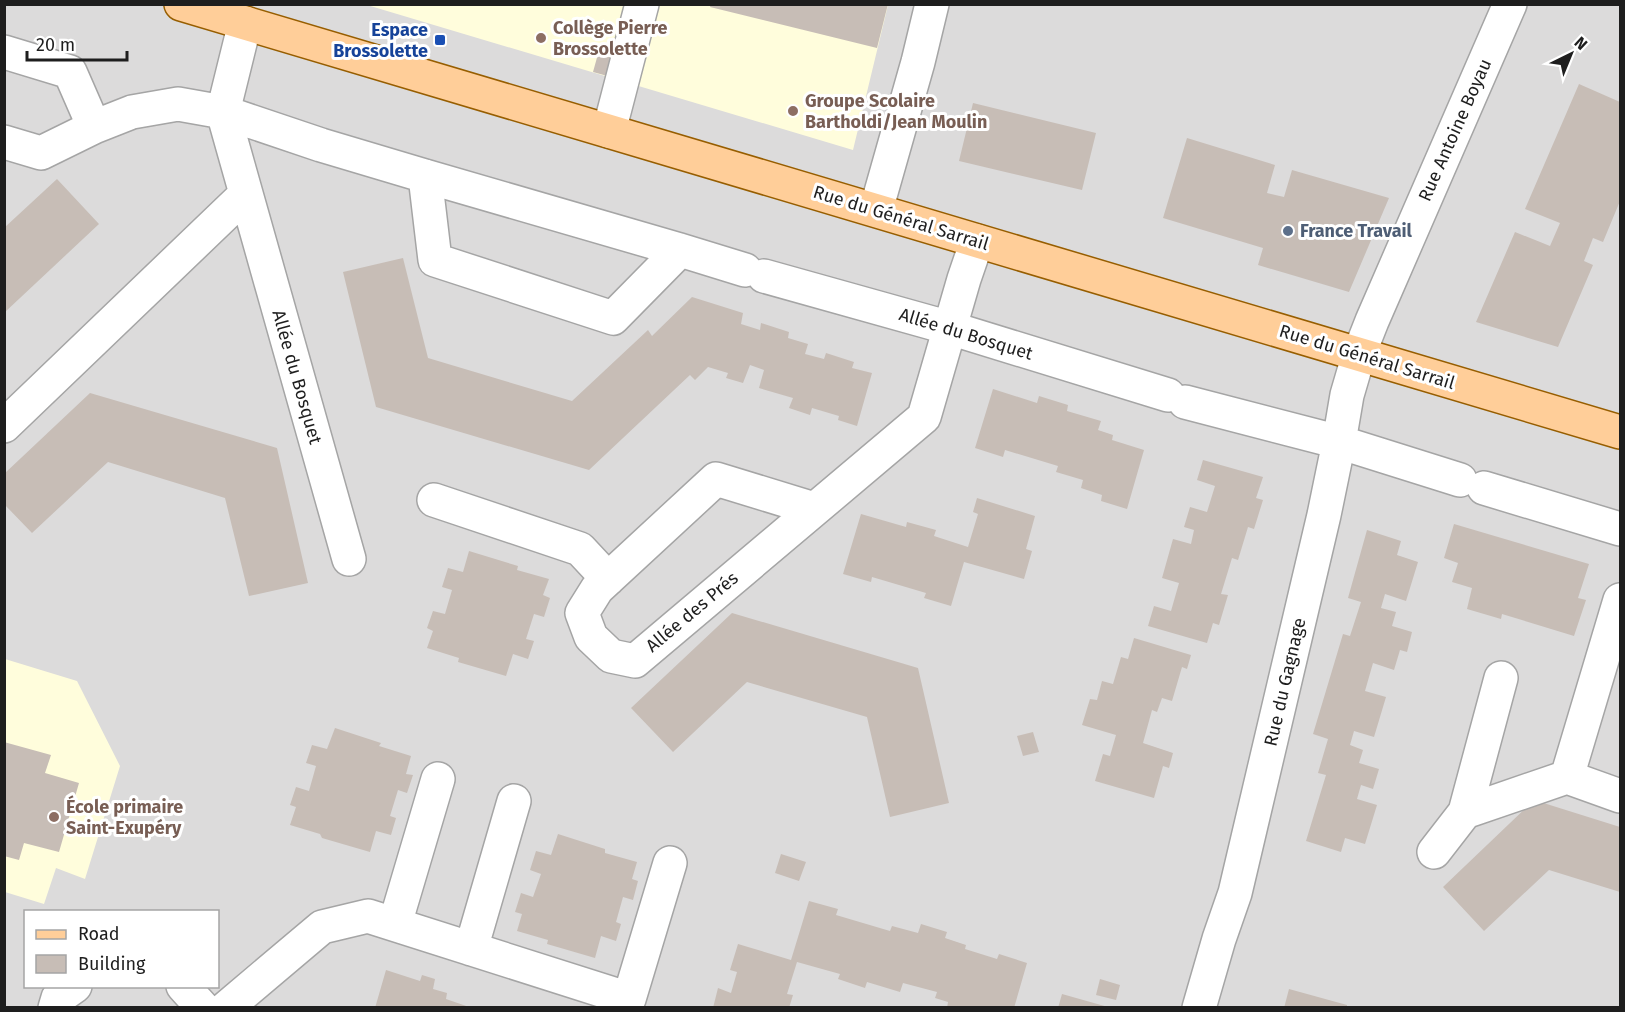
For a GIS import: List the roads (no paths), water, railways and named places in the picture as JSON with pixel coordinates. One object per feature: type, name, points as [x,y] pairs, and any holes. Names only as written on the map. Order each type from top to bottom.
[{"type":"main road","name":"Rue du Général Sarrail","points":[[181,4],[1620,432]]},
{"type":"street","points":[[609,131],[642,4]]},
{"type":"street","points":[[876,210],[932,4]]},
{"type":"street","name":"Rue Antoine Boyau","points":[[1359,354],[1510,4]]},
{"type":"street","name":"Allée du Bosquet","points":[[245,23],[223,112],[349,559]]},
{"type":"street","points":[[4,52],[70,72],[93,127]]},
{"type":"street","points":[[4,142],[41,153],[93,127],[132,112],[178,104],[223,112]]},
{"type":"street","name":"Allée du Bosquet","points":[[223,112],[424,176],[950,328],[1177,399],[1339,442],[1620,529]]},
{"type":"street","points":[[424,176],[435,260],[614,318],[680,250]]},
{"type":"street","points":[[4,426],[246,194]]},
{"type":"street","name":"Allée des Prés","points":[[814,509],[716,479],[597,589],[582,613],[591,637],[610,656],[635,661],[924,417],[977,241]]},
{"type":"street","name":"Rue du Gagnage","points":[[1199,1008],[1235,893],[1321,527],[1347,395],[1359,354]]},
{"type":"street","points":[[434,500],[580,549],[608,579]]},
{"type":"street","points":[[1567,777],[1620,600]]},
{"type":"street","points":[[1434,852],[1465,812],[1501,678]]},
{"type":"street","points":[[1465,812],[1567,777],[1620,796]]},
{"type":"street","points":[[395,924],[438,779]]},
{"type":"street","points":[[471,949],[514,801]]},
{"type":"street","points":[[226,1008],[322,927],[368,916],[629,999],[670,863]]},
{"type":"street","points":[[55,1008],[57,998],[73,988]]},
{"type":"street","points":[[184,988],[202,1008]]},
{"type":"place","name":"Collège Pierre Brossolette","points":[[541,38]]},
{"type":"place","name":"Espace Brossolette","points":[[440,40]]},
{"type":"place","name":"Groupe Scolaire Bartholdi/Jean Moulin","points":[[793,111]]},
{"type":"place","name":"France Travail","points":[[1288,231]]},
{"type":"place","name":"École primaire Saint-Exupéry","points":[[54,817]]}]
